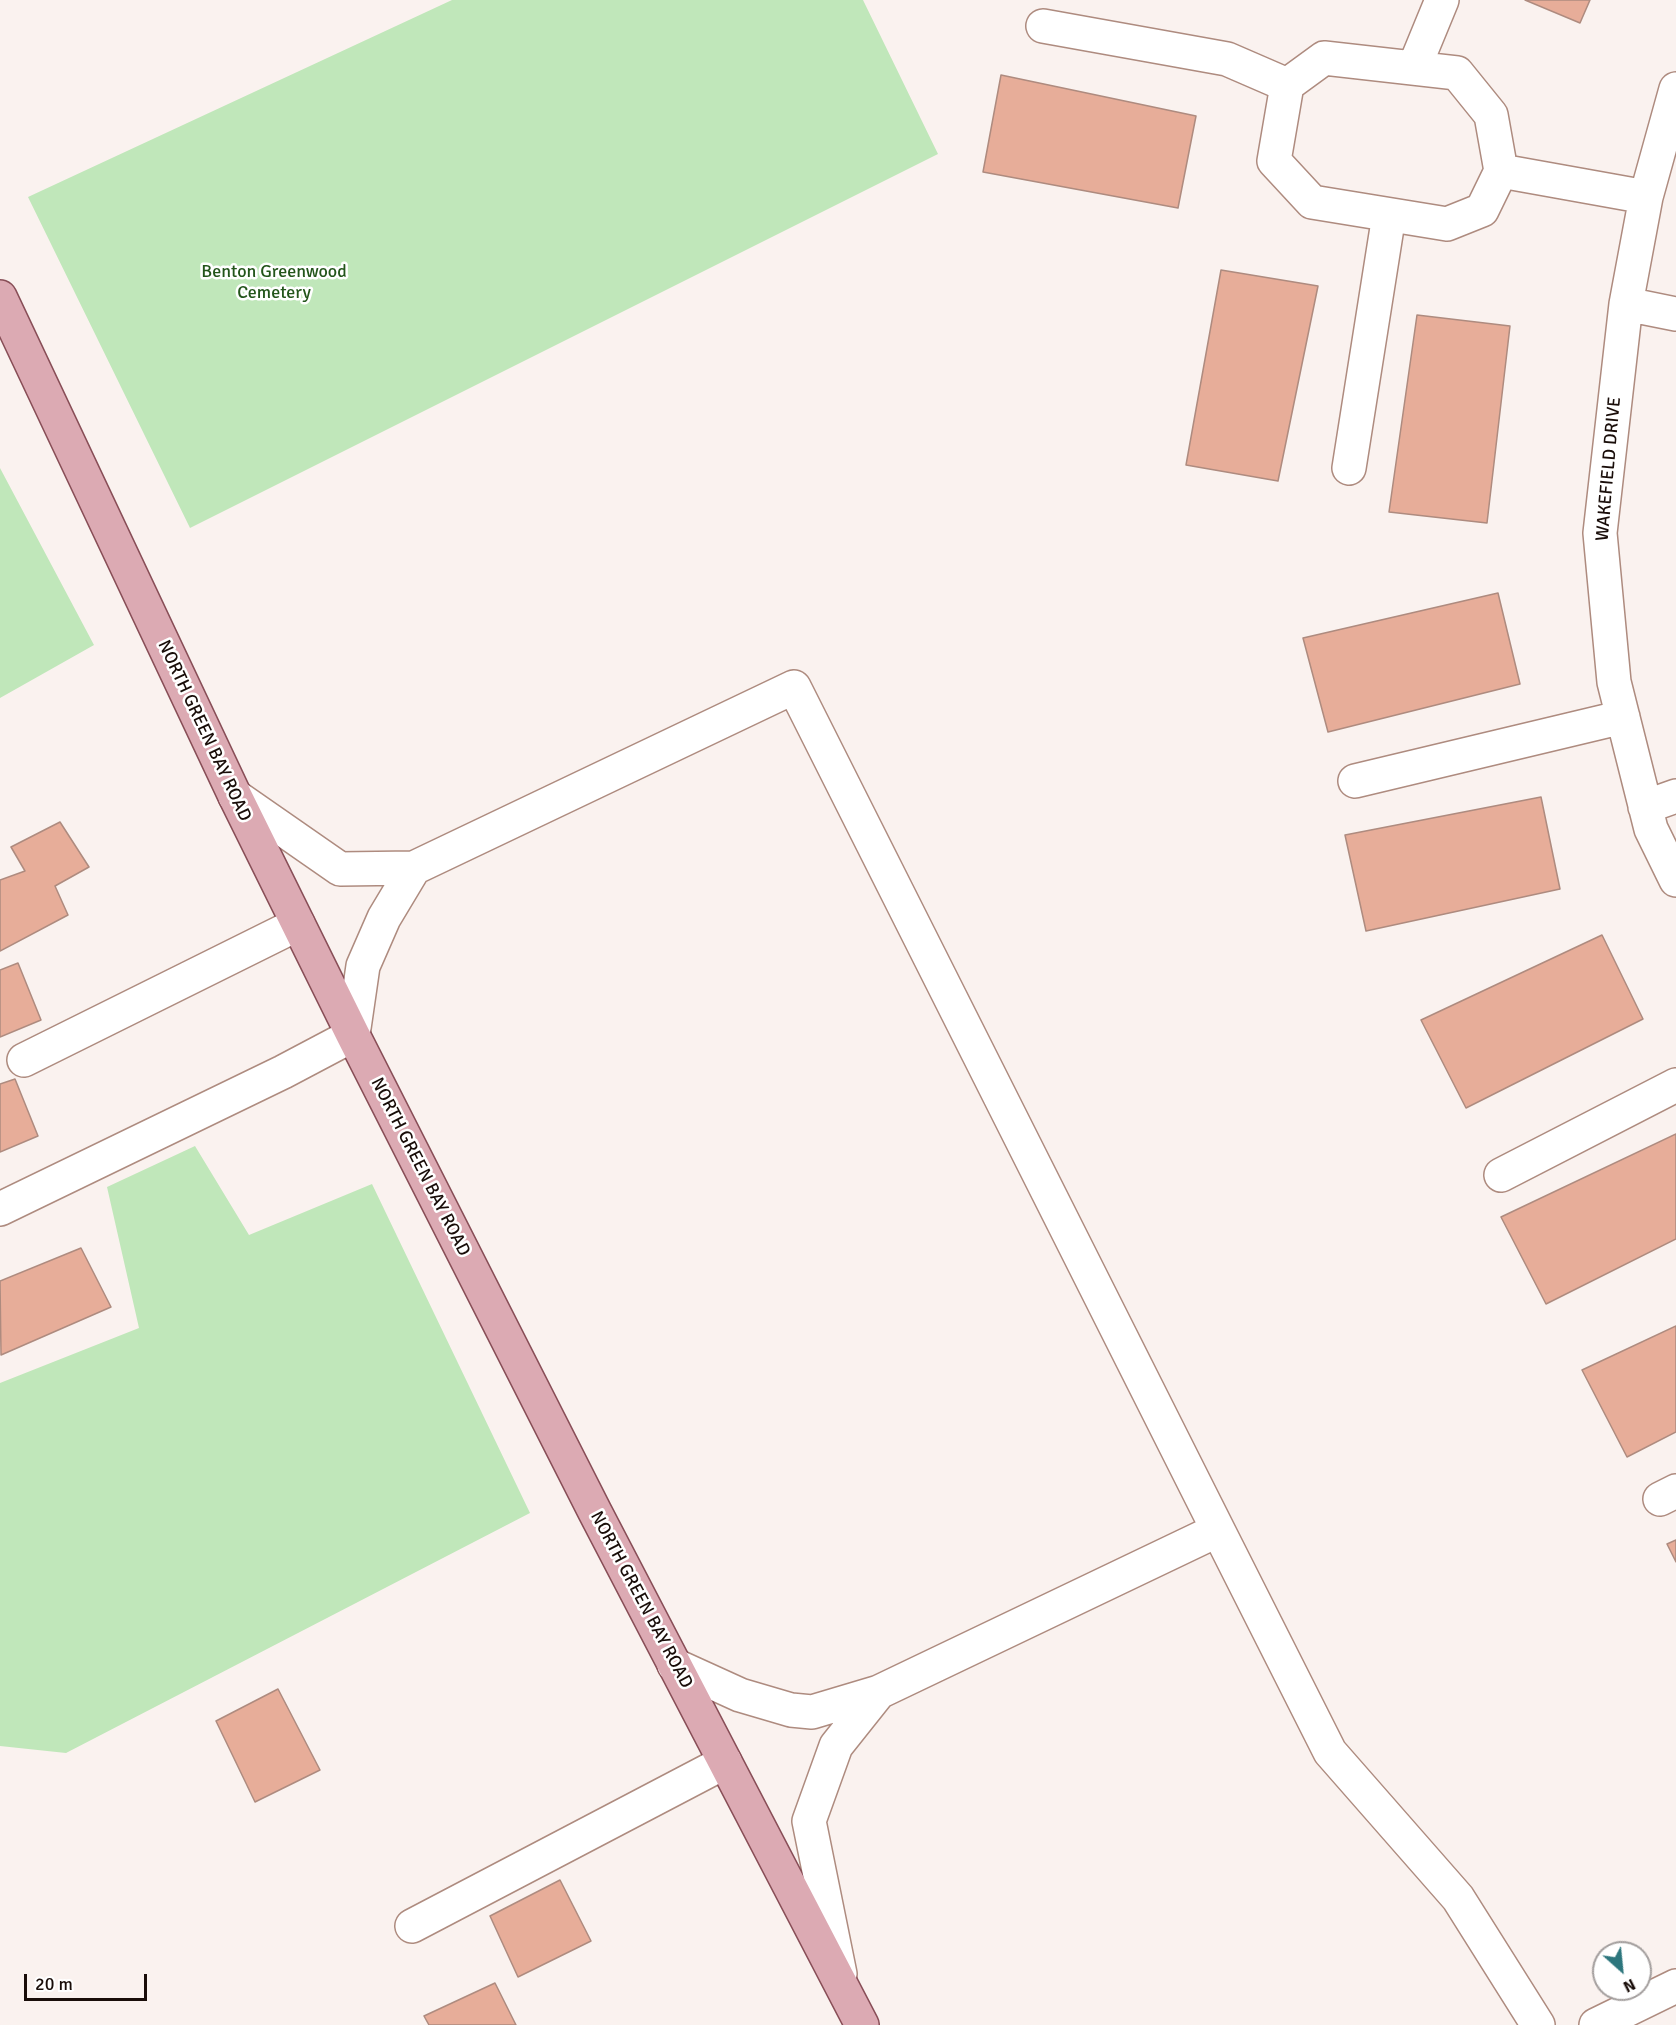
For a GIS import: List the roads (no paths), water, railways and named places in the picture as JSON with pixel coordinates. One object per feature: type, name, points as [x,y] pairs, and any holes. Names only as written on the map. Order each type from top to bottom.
[{"type":"main road","name":"NORTH GREEN BAY ROAD","points":[[0,297],[235,796],[353,1035],[674,1665],[862,2025]]},
{"type":"street","points":[[1414,68],[1442,0]]},
{"type":"street","points":[[1043,26],[1227,59],[1287,85]]},
{"type":"street","points":[[1324,58],[1414,68],[1457,73],[1491,115],[1501,171],[1482,210],[1447,224],[1312,202],[1274,161],[1287,85],[1324,58]]},
{"type":"street","name":"WAKEFIELD DRIVE","points":[[1676,89],[1647,197],[1626,304],[1600,533],[1614,682],[1651,830],[1676,880]]},
{"type":"street","points":[[1501,171],[1647,197]]},
{"type":"street","points":[[1349,468],[1389,215]]},
{"type":"street","points":[[1626,304],[1676,314]]},
{"type":"street","points":[[235,796],[340,869],[414,868],[794,687],[1330,1752],[1458,1898],[1538,2025]]},
{"type":"street","points":[[1355,781],[1623,717]]},
{"type":"street","points":[[1645,807],[1676,796]]},
{"type":"street","points":[[0,1209],[283,1072],[353,1035],[363,966],[384,918],[414,868]]},
{"type":"street","points":[[24,1060],[298,924]]},
{"type":"street","points":[[1500,1175],[1676,1085]]},
{"type":"street","points":[[674,1665],[740,1695],[791,1710],[812,1712],[879,1692],[1218,1530]]},
{"type":"street","points":[[842,1986],[809,1821],[836,1746],[879,1692]]},
{"type":"street","points":[[412,1926],[725,1762]]},
{"type":"street","points":[[1596,2025],[1676,1986]]},
{"type":"park label","name":"Benton Greenwood Cemetery","points":[[274,282]]}]
